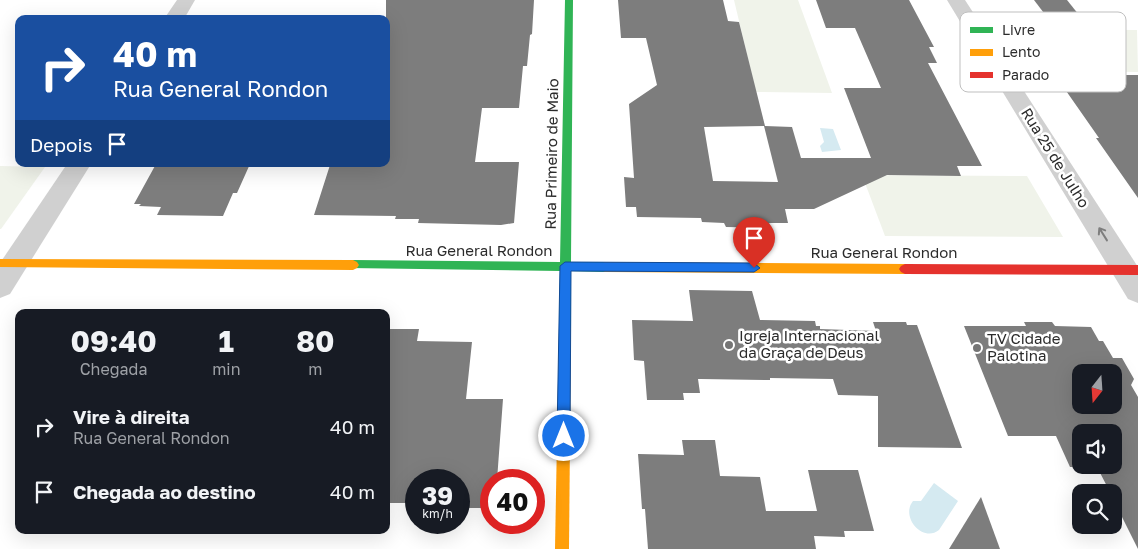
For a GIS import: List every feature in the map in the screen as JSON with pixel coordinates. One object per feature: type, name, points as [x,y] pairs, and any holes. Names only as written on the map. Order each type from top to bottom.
[{"type":"street","points":[[177,15],[186,0]]},
{"type":"street","name":"Rua Primeiro de Maio","points":[[562,549],[569,0]]},
{"type":"street","name":"Rua 25 de Julho","points":[[956,0],[964,12]]},
{"type":"street","name":"Rua 25 de Julho","points":[[1016,92],[1131,270],[1138,291]]},
{"type":"street","points":[[0,286],[7,263],[78,167]]},
{"type":"street","name":"Rua General Rondon","points":[[7,263],[1131,270]]},
{"type":"shaded area","points":[[734,0],[798,0],[832,93],[756,92]]},
{"type":"shaded area","points":[[1126,30],[1137,30],[1138,72],[1126,72]]},
{"type":"shaded area","points":[[820,128],[833,129],[841,150],[822,152],[820,146],[824,142]]},
{"type":"shaded area","points":[[0,166],[45,167],[1,229]]},
{"type":"shaded area","points":[[862,175],[1027,176],[1063,237],[885,236]]},
{"type":"shaded area","points":[[934,483],[958,501],[939,530],[933,533],[926,533],[920,531],[911,521],[910,507],[913,501],[921,501]]},
{"type":"building","points":[[386,0],[534,0],[532,34],[530,35],[527,66],[523,66],[519,108],[482,108],[475,162],[519,162],[514,223],[501,225],[418,223],[419,219],[395,219],[396,216],[314,215],[329,167],[390,167],[390,15],[386,15]]},
{"type":"building","points":[[618,0],[723,0],[728,21],[739,22],[765,126],[792,127],[801,158],[871,158],[844,88],[881,88],[855,28],[826,28],[816,0],[909,0],[934,47],[929,47],[937,63],[928,63],[982,166],[957,166],[961,176],[887,175],[814,209],[785,209],[788,223],[769,223],[771,228],[726,227],[724,223],[702,222],[701,218],[637,217],[636,207],[626,207],[624,177],[634,178],[629,104],[657,85],[646,38],[621,38]],"holes":[[[764,126],[778,182],[713,181],[704,127]]]},
{"type":"building","points":[[1034,0],[1067,0],[1077,12],[1043,12]]},
{"type":"building","points":[[1126,75],[1138,75],[1138,198],[1096,138],[1099,138],[1067,92],[1126,92]]},
{"type":"building","points":[[154,167],[249,167],[237,193],[233,193],[223,216],[157,215],[161,207],[134,204]]},
{"type":"building","points":[[689,290],[752,291],[760,320],[815,321],[816,326],[820,326],[820,329],[876,331],[873,322],[906,322],[907,325],[917,325],[962,448],[878,447],[878,396],[838,395],[833,379],[698,379],[700,393],[683,393],[684,400],[647,400],[644,361],[634,360],[632,320],[693,321]]},
{"type":"building","points":[[1024,322],[1052,322],[1055,326],[1091,327],[1099,341],[1103,341],[1113,358],[1122,358],[1134,379],[1131,385],[1138,397],[1138,549],[1122,517],[1122,484],[1106,484],[1101,474],[1122,474],[1122,424],[1072,424],[1072,467],[1070,467],[1056,436],[1008,436],[964,326],[1026,326]]},
{"type":"building","points":[[390,329],[419,329],[417,341],[472,342],[466,399],[503,399],[498,469],[480,469],[480,508],[470,508],[470,469],[405,469],[405,503],[390,503]]},
{"type":"building","points":[[682,440],[715,440],[720,476],[760,477],[766,511],[817,511],[808,470],[858,470],[874,531],[844,531],[845,537],[814,536],[816,549],[648,549],[645,509],[642,509],[638,454],[684,455]]},
{"type":"building","points":[[981,497],[1000,549],[949,549]]},
{"type":"traffic: fast","points":[[565,328],[569,0]]},
{"type":"traffic: fast","points":[[353,265],[605,267]]},
{"type":"traffic: slow","points":[[0,263],[353,265]]},
{"type":"traffic: slow","points":[[605,267],[905,269]]},
{"type":"traffic: slow","points":[[562,549],[565,328]]},
{"type":"traffic: jam","points":[[905,269],[1138,270]]},
{"type":"place","name":"Igreja Internacional da Graça de Deus","points":[[729,345]]},
{"type":"place","name":"TV Cidade Palotina","points":[[977,348]]},
{"type":"route","points":[[564,436],[565,266],[754,268]]}]
